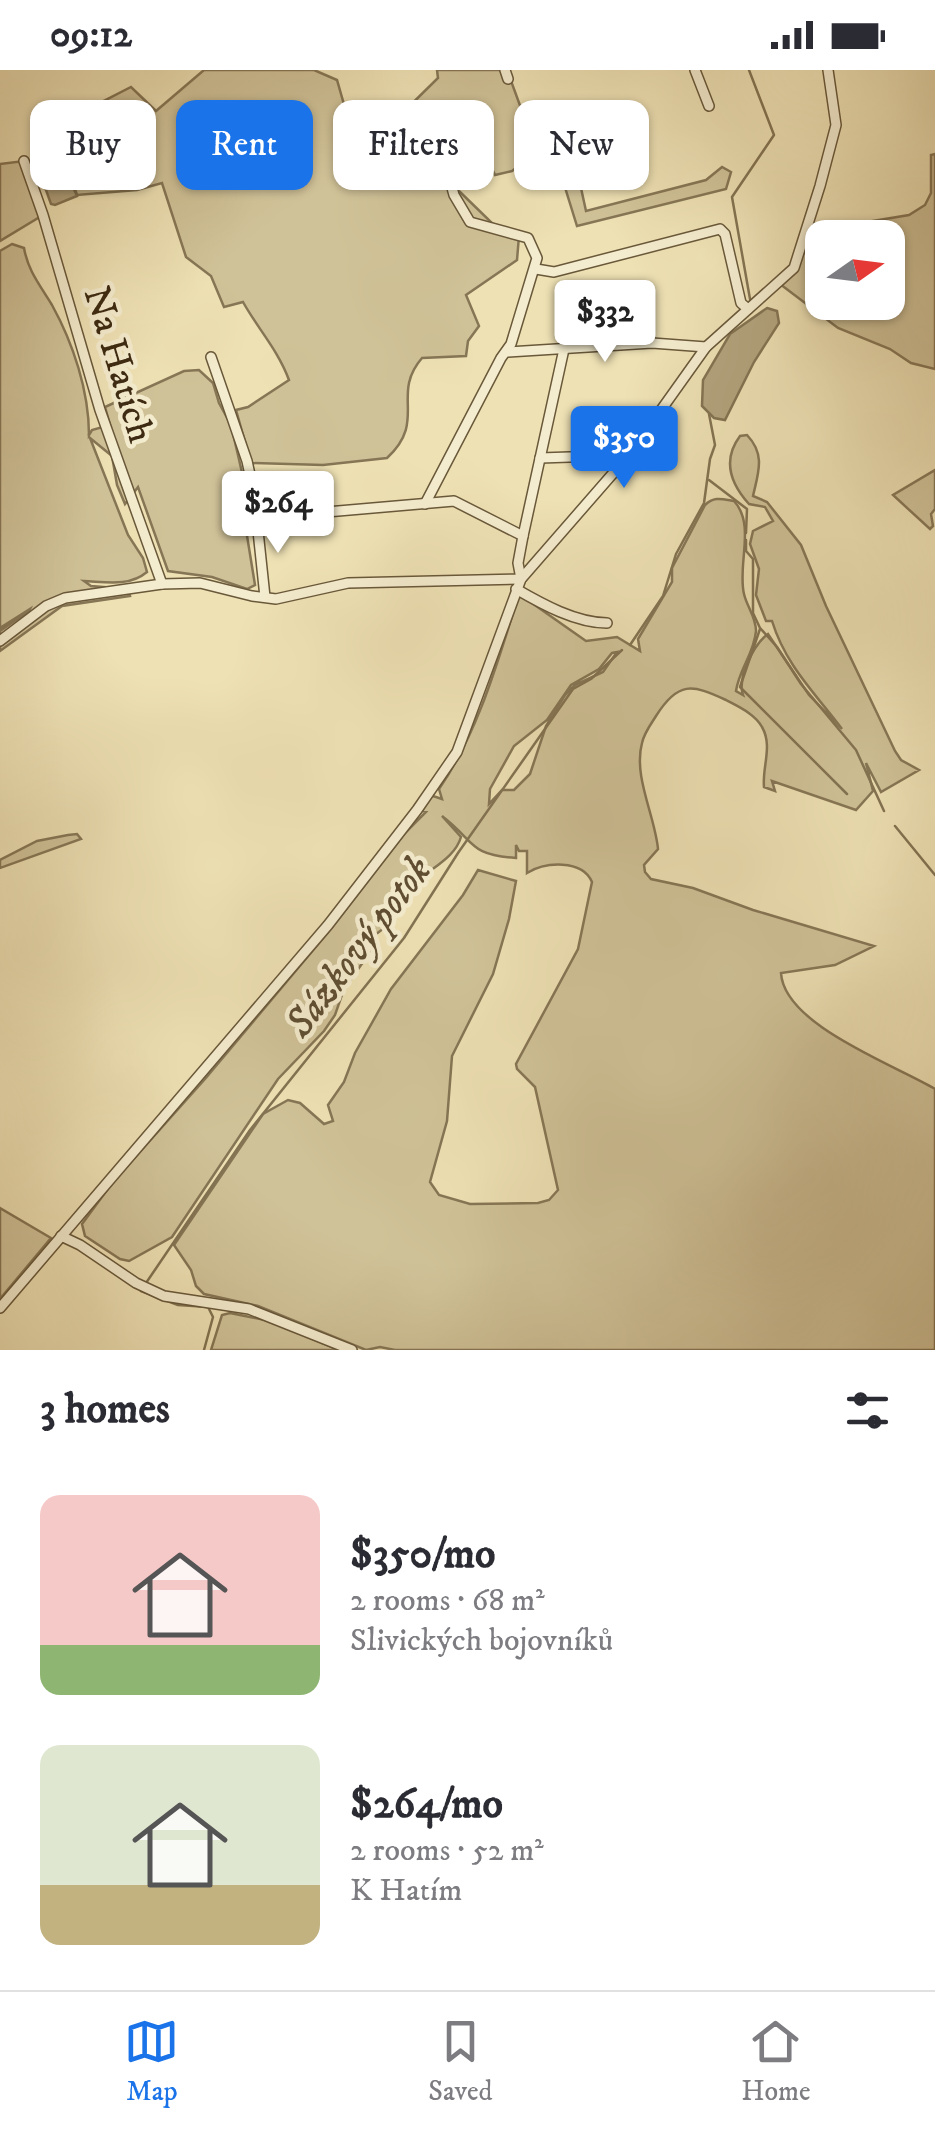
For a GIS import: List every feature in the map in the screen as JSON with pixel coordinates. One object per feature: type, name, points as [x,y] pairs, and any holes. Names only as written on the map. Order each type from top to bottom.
[{"type":"street","points":[[696,70],[708,106]]},
{"type":"street","points":[[0,1308],[328,925],[446,771],[465,731],[518,584],[628,455],[706,347],[777,285],[798,260],[833,139],[836,112],[828,70]]},
{"type":"street","name":"Na Hatích","points":[[24,161],[100,410],[162,584]]},
{"type":"street","points":[[425,504],[501,358],[508,352],[536,269],[537,252],[528,238],[470,222],[453,190]]},
{"type":"street","points":[[536,269],[554,272],[720,229],[725,234],[741,303],[748,309]]},
{"type":"street","points":[[508,352],[652,343],[706,347]]},
{"type":"street","points":[[518,584],[523,536],[564,349]]},
{"type":"street","points":[[211,357],[247,461],[265,597]]},
{"type":"street","points":[[540,458],[628,455]]},
{"type":"street","points":[[432,489],[523,536]]},
{"type":"street","points":[[257,518],[454,500]]},
{"type":"street","points":[[0,641],[46,606],[65,598],[162,584],[200,583],[265,597],[305,595],[348,583],[518,584],[538,602],[607,624]]},
{"type":"street","points":[[594,623],[594,636]]},
{"type":"street","points":[[61,1236],[164,1296],[250,1309],[352,1350]]},
{"type":"shaded area","points":[[204,70],[314,70],[337,80],[343,100],[333,100],[333,190],[459,190],[497,228],[519,236],[517,260],[466,295],[479,326],[468,341],[466,356],[422,358],[413,371],[405,432],[387,458],[323,465],[251,463],[236,410],[248,407],[289,380],[243,302],[224,307],[211,276],[186,257],[162,183],[156,185],[156,111]]},
{"type":"shaded area","points":[[437,70],[507,70],[518,100],[514,100],[514,169],[495,175],[494,100],[416,100],[438,78]]},
{"type":"shaded area","points":[[131,87],[145,100],[106,100]]},
{"type":"shaded area","points":[[935,154],[935,369],[911,363],[827,320],[905,320],[905,220],[879,220],[909,215],[925,205],[931,193],[931,155]]},
{"type":"shaded area","points":[[24,161],[30,190],[34,190],[43,215],[0,241],[0,164]]},
{"type":"shaded area","points":[[722,167],[731,172],[726,189],[577,226],[566,190],[581,190],[586,211],[706,180]]},
{"type":"shaded area","points":[[46,190],[74,190],[77,196],[51,204]]},
{"type":"shaded area","points":[[75,190],[137,190],[77,195]]},
{"type":"shaded area","points":[[12,244],[24,248],[31,271],[67,335],[83,385],[89,435],[92,430],[110,425],[105,407],[184,371],[199,370],[213,383],[231,425],[247,494],[248,504],[243,511],[255,585],[247,589],[212,577],[168,571],[138,487],[125,504],[112,456],[90,438],[128,535],[147,572],[125,582],[84,581],[91,586],[128,589],[130,596],[62,606],[0,651],[0,631],[30,609],[0,628],[0,251]]},
{"type":"shaded area","points":[[805,252],[805,303],[780,284]]},
{"type":"shaded area","points":[[767,308],[777,311],[779,323],[725,420],[714,418],[702,406],[703,380],[730,334]]},
{"type":"shaded area","points":[[747,435],[759,457],[753,496],[767,502],[801,545],[895,751],[901,760],[919,770],[881,792],[866,763],[873,791],[856,810],[772,781],[775,791],[764,787],[767,742],[755,718],[704,691],[679,691],[664,705],[642,743],[640,769],[658,849],[644,865],[645,872],[651,879],[693,888],[874,946],[835,965],[781,973],[787,992],[820,1026],[935,1089],[935,1350],[366,1350],[258,1306],[204,1294],[196,1286],[191,1270],[174,1245],[263,1114],[288,1100],[300,1103],[324,1124],[333,1121],[328,1105],[344,1082],[355,1053],[391,989],[478,870],[516,881],[493,974],[452,1056],[447,1121],[430,1182],[439,1195],[470,1204],[538,1203],[549,1200],[558,1190],[535,1087],[516,1064],[578,949],[592,882],[572,866],[543,867],[527,873],[527,851],[519,851],[516,845],[516,858],[489,854],[474,846],[442,816],[461,837],[457,845],[416,883],[390,921],[374,935],[371,951],[344,989],[335,1015],[278,1079],[172,1237],[129,1261],[85,1236],[82,1224],[113,1182],[330,930],[405,833],[426,812],[422,811],[430,795],[442,799],[439,789],[476,719],[519,594],[586,641],[617,637],[640,651],[638,639],[672,582],[672,568],[705,505],[715,499],[734,501],[744,522],[742,583],[756,631],[736,691],[743,695],[742,680],[748,662],[768,634],[809,695],[842,729],[793,665],[772,621],[766,621],[756,595],[759,569],[750,544],[753,531],[773,521],[765,507],[749,504],[733,480],[731,454],[740,436]],"holes":[[[617,652],[603,672],[575,685],[565,695],[546,726],[530,774],[514,790],[502,790],[489,804],[490,789],[514,746],[547,720],[571,685],[599,669]]]},
{"type":"shaded area","points":[[935,470],[935,509],[930,529],[893,495]]},
{"type":"shaded area","points":[[77,834],[81,839],[0,868],[0,860],[37,841]]},
{"type":"shaded area","points":[[0,1208],[51,1238],[0,1299]]},
{"type":"shaded area","points":[[222,1315],[270,1321],[339,1350],[211,1350]]},
{"type":"waterway","name":"Sázkový potok","points":[[749,70],[774,135],[732,197],[750,299]]},
{"type":"waterway","name":"Sázkový potok","points":[[630,645],[663,596],[676,554],[704,503],[715,445],[709,414]]},
{"type":"waterway","points":[[709,480],[747,509],[746,533]]},
{"type":"waterway","points":[[746,540],[746,551],[753,559],[753,613],[760,628],[856,750],[884,811]]},
{"type":"waterway","points":[[760,629],[740,687],[847,794]]},
{"type":"waterway","name":"Sázkový potok","points":[[146,1283],[250,1130],[404,938],[458,853],[573,689],[591,679],[622,650]]},
{"type":"waterway","points":[[895,826],[935,875]]},
{"type":"waterway","name":"Sázkový potok","points":[[141,1291],[178,1305],[208,1307],[213,1317],[204,1350]]}]
